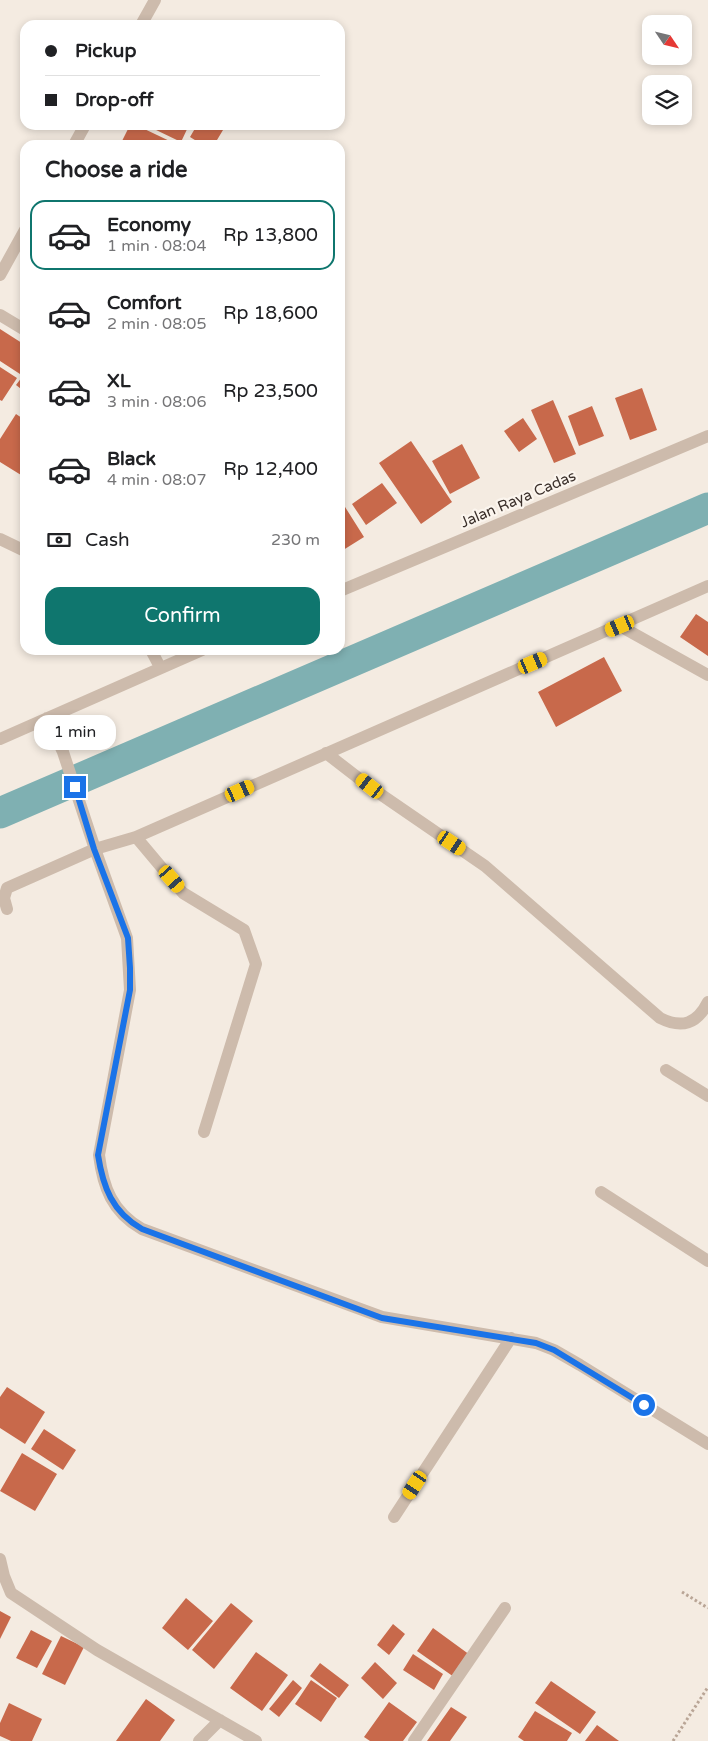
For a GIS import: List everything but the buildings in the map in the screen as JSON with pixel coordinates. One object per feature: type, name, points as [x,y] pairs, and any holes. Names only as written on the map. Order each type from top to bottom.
[{"type":"street","points":[[144,20],[155,0]]},
{"type":"street","points":[[0,275],[20,239]]},
{"type":"street","points":[[0,315],[20,327]]},
{"type":"street","name":"Jalan Raya Cadas","points":[[345,589],[708,436]]},
{"type":"street","points":[[0,539],[20,549]]},
{"type":"street","points":[[7,909],[4,898],[7,888],[94,849],[136,837],[708,586]]},
{"type":"street","points":[[620,626],[708,675]]},
{"type":"street","points":[[154,655],[160,668]]},
{"type":"street","points":[[0,739],[190,655]]},
{"type":"street","points":[[47,718],[63,752],[94,849],[128,938],[130,990],[98,1155],[101,1177],[114,1204],[133,1224],[142,1229],[382,1318],[512,1338],[536,1343],[554,1350],[708,1444]]},
{"type":"street","points":[[326,753],[485,866],[660,1018],[670,1023],[681,1025],[695,1020],[708,1002]]},
{"type":"street","points":[[136,837],[184,892],[244,930],[256,964],[204,1132]]},
{"type":"street","points":[[666,1070],[708,1096]]},
{"type":"street","points":[[602,1192],[708,1261]]},
{"type":"street","points":[[394,1517],[512,1338]]},
{"type":"street","points":[[0,1559],[11,1593],[97,1650],[256,1741]]},
{"type":"street","points":[[414,1741],[505,1608]]},
{"type":"street","points":[[199,1741],[220,1720]]},
{"type":"path","points":[[682,1592],[708,1608]]},
{"type":"path","points":[[673,1741],[708,1687]]},
{"type":"waterway","points":[[0,813],[708,508]]},
{"type":"route","points":[[75,787],[94,849],[128,938],[130,990],[98,1155],[101,1177],[114,1204],[133,1224],[142,1229],[382,1318],[536,1343],[554,1350],[644,1405]]}]
